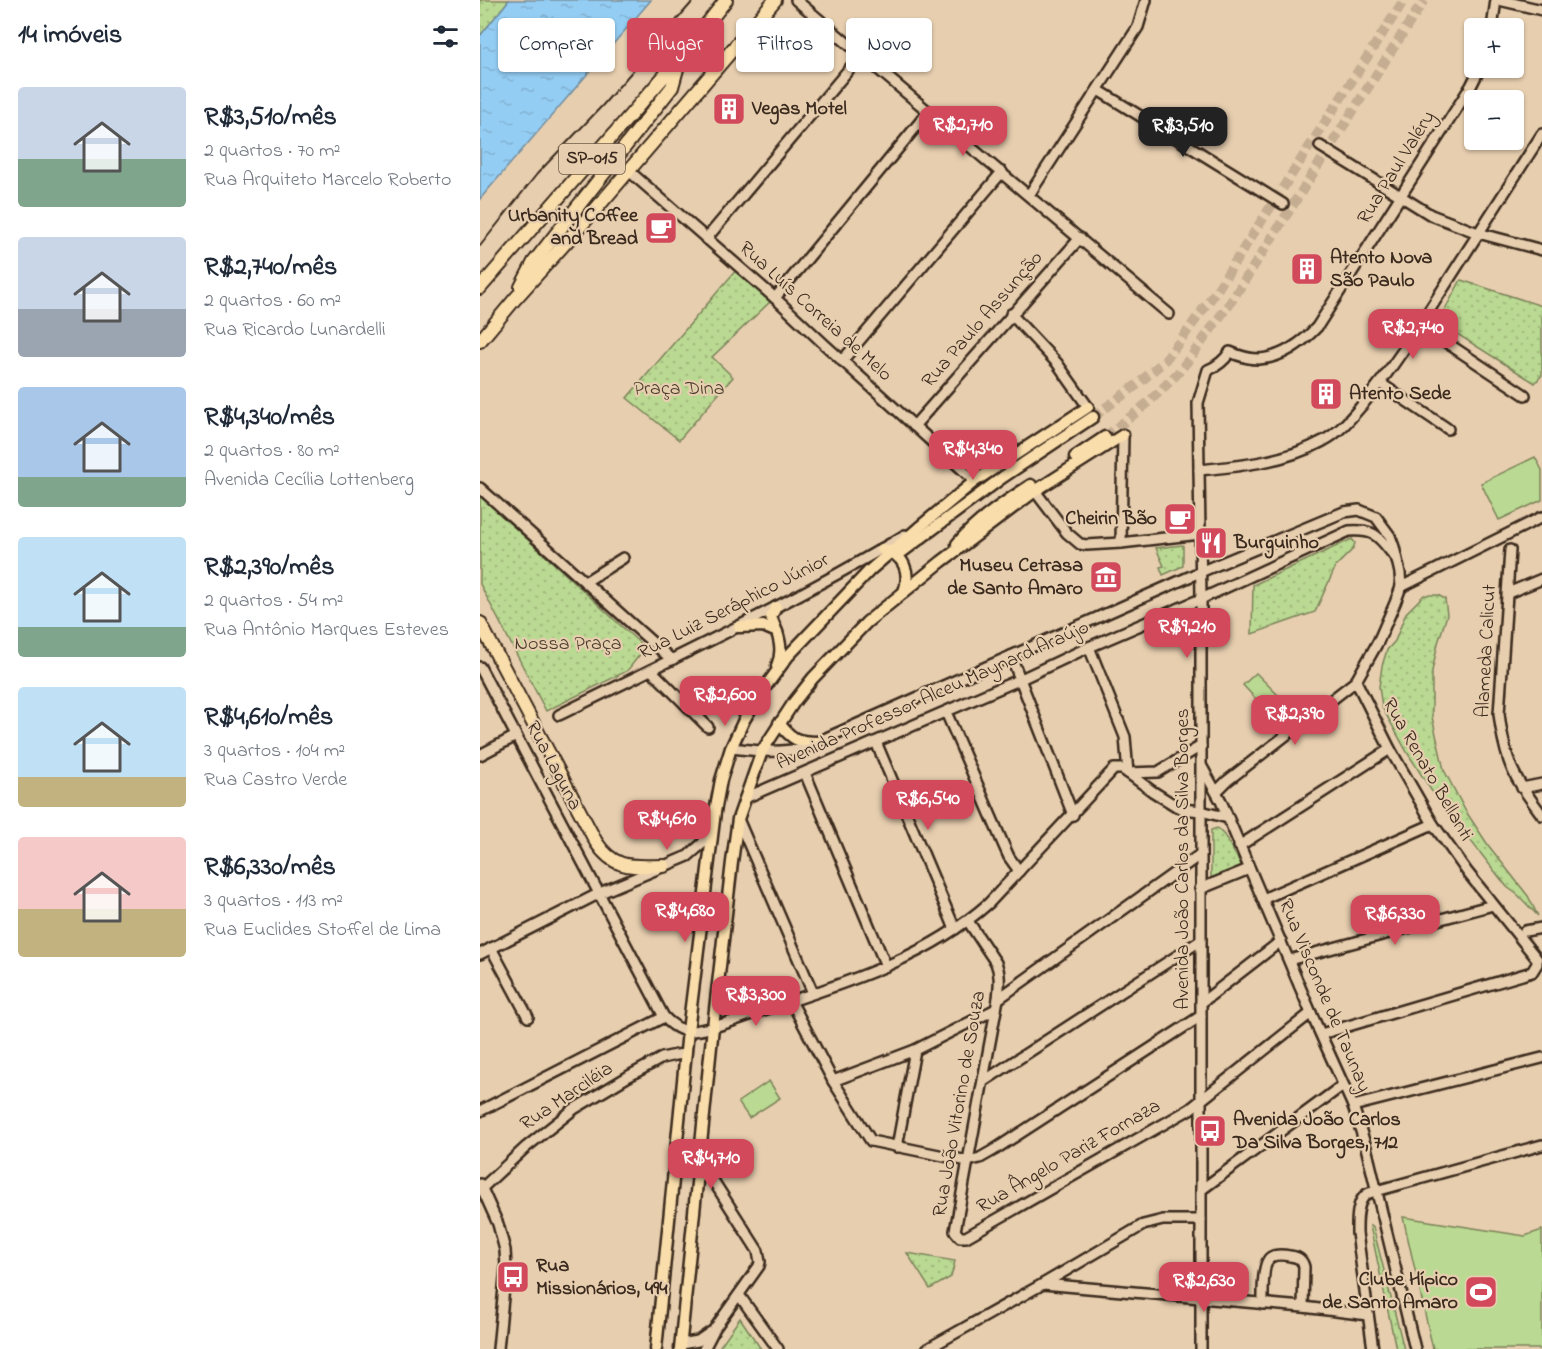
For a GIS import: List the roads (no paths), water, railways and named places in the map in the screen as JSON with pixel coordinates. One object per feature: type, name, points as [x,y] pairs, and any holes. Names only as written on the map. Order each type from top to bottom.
[{"type":"highway","name":"SP-015","points":[[712,18],[726,0]]},
{"type":"highway","points":[[480,340],[775,0]]},
{"type":"highway","name":"SP-015","points":[[480,288],[668,72]]},
{"type":"highway","points":[[515,299],[534,262],[672,87],[676,72]]},
{"type":"highway","points":[[480,622],[602,851],[621,865],[664,866]]},
{"type":"main road","points":[[656,1349],[688,1031],[716,812],[721,780],[730,747],[744,720],[775,672],[870,570],[975,481],[1088,406]]},
{"type":"main road","points":[[890,552],[1093,417]]},
{"type":"main road","points":[[680,1346],[732,862],[738,819],[762,751],[806,686],[867,622],[941,562],[1035,491],[1123,435]]},
{"type":"main road","points":[[941,562],[967,532],[1007,501],[1105,437]]},
{"type":"main road","points":[[890,552],[902,562],[908,575],[904,592]]},
{"type":"main road","points":[[775,672],[781,656],[781,647],[771,617],[776,607]]},
{"type":"main road","points":[[739,627],[763,626],[777,632]]},
{"type":"main road","points":[[780,723],[794,739],[800,742],[818,742]]},
{"type":"street","points":[[796,0],[846,42]]},
{"type":"street","points":[[1029,195],[1138,27],[1146,0]]},
{"type":"street","points":[[1494,18],[1497,0],[1542,9]]},
{"type":"street","points":[[706,239],[847,72]]},
{"type":"street","points":[[882,72],[1169,314]]},
{"type":"street","name":"Rua Paul Valéry","points":[[1208,370],[1225,360],[1230,352],[1248,358],[1269,358],[1290,348],[1310,334],[1336,298],[1475,78]]},
{"type":"street","points":[[1098,90],[1283,204]]},
{"type":"street","points":[[775,298],[929,111]]},
{"type":"street","points":[[1199,470],[1244,466],[1291,455],[1323,442],[1343,426],[1380,383],[1420,325],[1542,134]]},
{"type":"street","points":[[1320,146],[1431,215],[1478,233],[1542,250]]},
{"type":"street","name":"Rua Luís Correia de Melo","points":[[629,171],[775,298],[975,481]]},
{"type":"street","points":[[842,361],[1002,172]]},
{"type":"street","name":"Rua Paulo Assunção","points":[[914,426],[1080,238]]},
{"type":"street","points":[[1011,314],[1057,363],[1088,406]]},
{"type":"street","points":[[1420,325],[1525,395]]},
{"type":"street","name":"Avenida João Carlos da Silva Borges","points":[[1201,1349],[1201,599],[1198,403],[1208,370]]},
{"type":"street","points":[[1380,383],[1448,429]]},
{"type":"street","points":[[1121,543],[1123,435]]},
{"type":"street","points":[[480,488],[672,660]]},
{"type":"street","points":[[1035,491],[1067,533],[1080,544],[1121,543],[1200,534]]},
{"type":"street","points":[[1357,510],[1361,517],[1361,530],[1369,531],[1379,538],[1398,561]]},
{"type":"street","points":[[1217,791],[1356,681],[1378,642],[1401,587],[1398,561],[1387,531],[1376,517],[1357,510]]},
{"type":"street","name":"Avenida Professor Alceu Maynard Araújo","points":[[730,747],[762,751],[798,749],[818,742],[1200,572],[1344,512],[1357,510]]},
{"type":"street","points":[[1401,587],[1542,517]]},
{"type":"street","name":"Avenida Professor Alceu Maynard Araújo","points":[[745,798],[1021,679],[1349,531],[1361,530]]},
{"type":"street","points":[[1379,538],[1387,531]]},
{"type":"street","name":"Alameda Calicut","points":[[1510,550],[1499,714],[1510,764],[1522,788],[1542,815]]},
{"type":"street","name":"Rua Luiz Seráphico Júnior","points":[[559,715],[835,577],[890,552]]},
{"type":"street","points":[[585,582],[623,558]]},
{"type":"street","points":[[1508,593],[1542,579]]},
{"type":"street","points":[[1089,647],[1125,737],[1128,773]]},
{"type":"street","points":[[1011,656],[1073,815]]},
{"type":"street","name":"Rua Laguna","points":[[480,666],[664,1017]]},
{"type":"street","points":[[651,669],[708,727]]},
{"type":"street","name":"Rua Renato Bellanti","points":[[1321,1035],[1532,972],[1536,968],[1538,959],[1493,905],[1433,824],[1389,749],[1356,681]]},
{"type":"street","points":[[946,712],[1004,846],[1019,871]]},
{"type":"street","points":[[480,756],[516,736]]},
{"type":"street","points":[[876,742],[955,930]]},
{"type":"street","points":[[1128,773],[1158,772],[1201,746]]},
{"type":"street","points":[[1239,846],[1389,749]]},
{"type":"street","name":"Rua Visconde de Taunay","points":[[1201,765],[1217,791],[1353,1106],[1366,1147],[1415,1349]]},
{"type":"street","points":[[480,1111],[664,1017],[673,1026],[688,1031],[713,1027],[886,966],[921,950],[955,930],[990,903],[1111,772],[1118,769],[1184,809],[1228,818]]},
{"type":"street","points":[[1152,791],[1158,772]]},
{"type":"street","points":[[805,773],[886,966]]},
{"type":"street","points":[[1522,788],[1542,784]]},
{"type":"street","points":[[480,954],[600,892],[688,856],[699,848],[716,812]]},
{"type":"street","points":[[738,819],[813,993]]},
{"type":"street","points":[[1263,899],[1433,824]]},
{"type":"street","points":[[998,999],[1201,854]]},
{"type":"street","points":[[1200,889],[1249,869]]},
{"type":"street","points":[[1289,960],[1493,905]]},
{"type":"street","name":"Rua João Vitorino de Souza","points":[[956,1231],[1000,980],[999,969],[968,921]]},
{"type":"street","points":[[1525,931],[1542,928]]},
{"type":"street","points":[[984,1081],[1200,941]]},
{"type":"street","points":[[1201,1003],[1281,941]]},
{"type":"street","points":[[491,948],[528,1017]]},
{"type":"street","points":[[791,1001],[833,1082],[869,1139],[873,1142],[968,1161],[980,1158],[994,1150],[1201,1016]]},
{"type":"street","points":[[833,1082],[915,1050],[996,1010]]},
{"type":"street","points":[[1201,1101],[1311,1013]]},
{"type":"street","points":[[897,1147],[915,1050]]},
{"type":"street","name":"Rua Marciléia","points":[[481,1187],[574,1109],[662,1058],[686,1054]]},
{"type":"street","points":[[1353,1106],[1542,1058]]},
{"type":"street","points":[[1201,1190],[1343,1085]]},
{"type":"street","name":"Rua Ângelo Pariz Fornaza","points":[[956,1231],[960,1237],[966,1237],[1201,1101]]},
{"type":"street","points":[[1373,1349],[1360,1264],[1357,1218],[1363,1198],[1376,1191],[1542,1145]]},
{"type":"street","points":[[700,1160],[758,1251],[760,1262],[715,1328],[704,1349]]},
{"type":"street","points":[[481,1187],[498,1224],[505,1250],[506,1267],[498,1349]]},
{"type":"street","points":[[927,1349],[1044,1284],[1143,1224],[1163,1220],[1201,1220]]},
{"type":"street","points":[[1263,1304],[1267,1260],[1272,1256],[1285,1255],[1297,1257],[1303,1262],[1303,1307]]},
{"type":"street","points":[[1044,1284],[1368,1315]]},
{"type":"street","points":[[739,1295],[778,1349]]},
{"type":"street","points":[[680,1346],[698,1341],[715,1328]]},
{"type":"water","points":[[509,0],[651,0],[636,18],[627,18],[627,28],[615,42],[615,18],[498,18],[498,72],[589,72],[480,199],[480,36]]},
{"type":"tunnel","points":[[1093,417],[1138,384],[1164,361],[1181,340],[1217,290],[1404,0]]},
{"type":"tunnel","points":[[1105,437],[1149,402],[1193,354],[1232,300],[1424,0]]},
{"type":"railway","points":[[480,246],[537,174],[602,106],[694,0]]},
{"type":"place","name":"Vegas Motel","points":[[729,109]]},
{"type":"place","name":"Urbanity Coffee and Bread","points":[[661,228]]},
{"type":"place","name":"Atento Nova São Paulo","points":[[1307,269]]},
{"type":"place","name":"Atento Sede","points":[[1326,394]]},
{"type":"place","name":"Cheirin Bão","points":[[1180,519]]},
{"type":"place","name":"Burguinho","points":[[1211,543]]},
{"type":"place","name":"Museu Cetrasa de Santo Amaro","points":[[1106,577]]},
{"type":"place","name":"Avenida João Carlos Da Silva Borges, 712","points":[[1210,1131]]},
{"type":"place","name":"Rua Missionários, 494","points":[[513,1277]]},
{"type":"place","name":"Clube Hípico de Santo Amaro","points":[[1481,1292]]},
{"type":"park label","name":"Praça Dina","points":[[679,389]]},
{"type":"park label","name":"Nossa Praça","points":[[568,644]]}]
